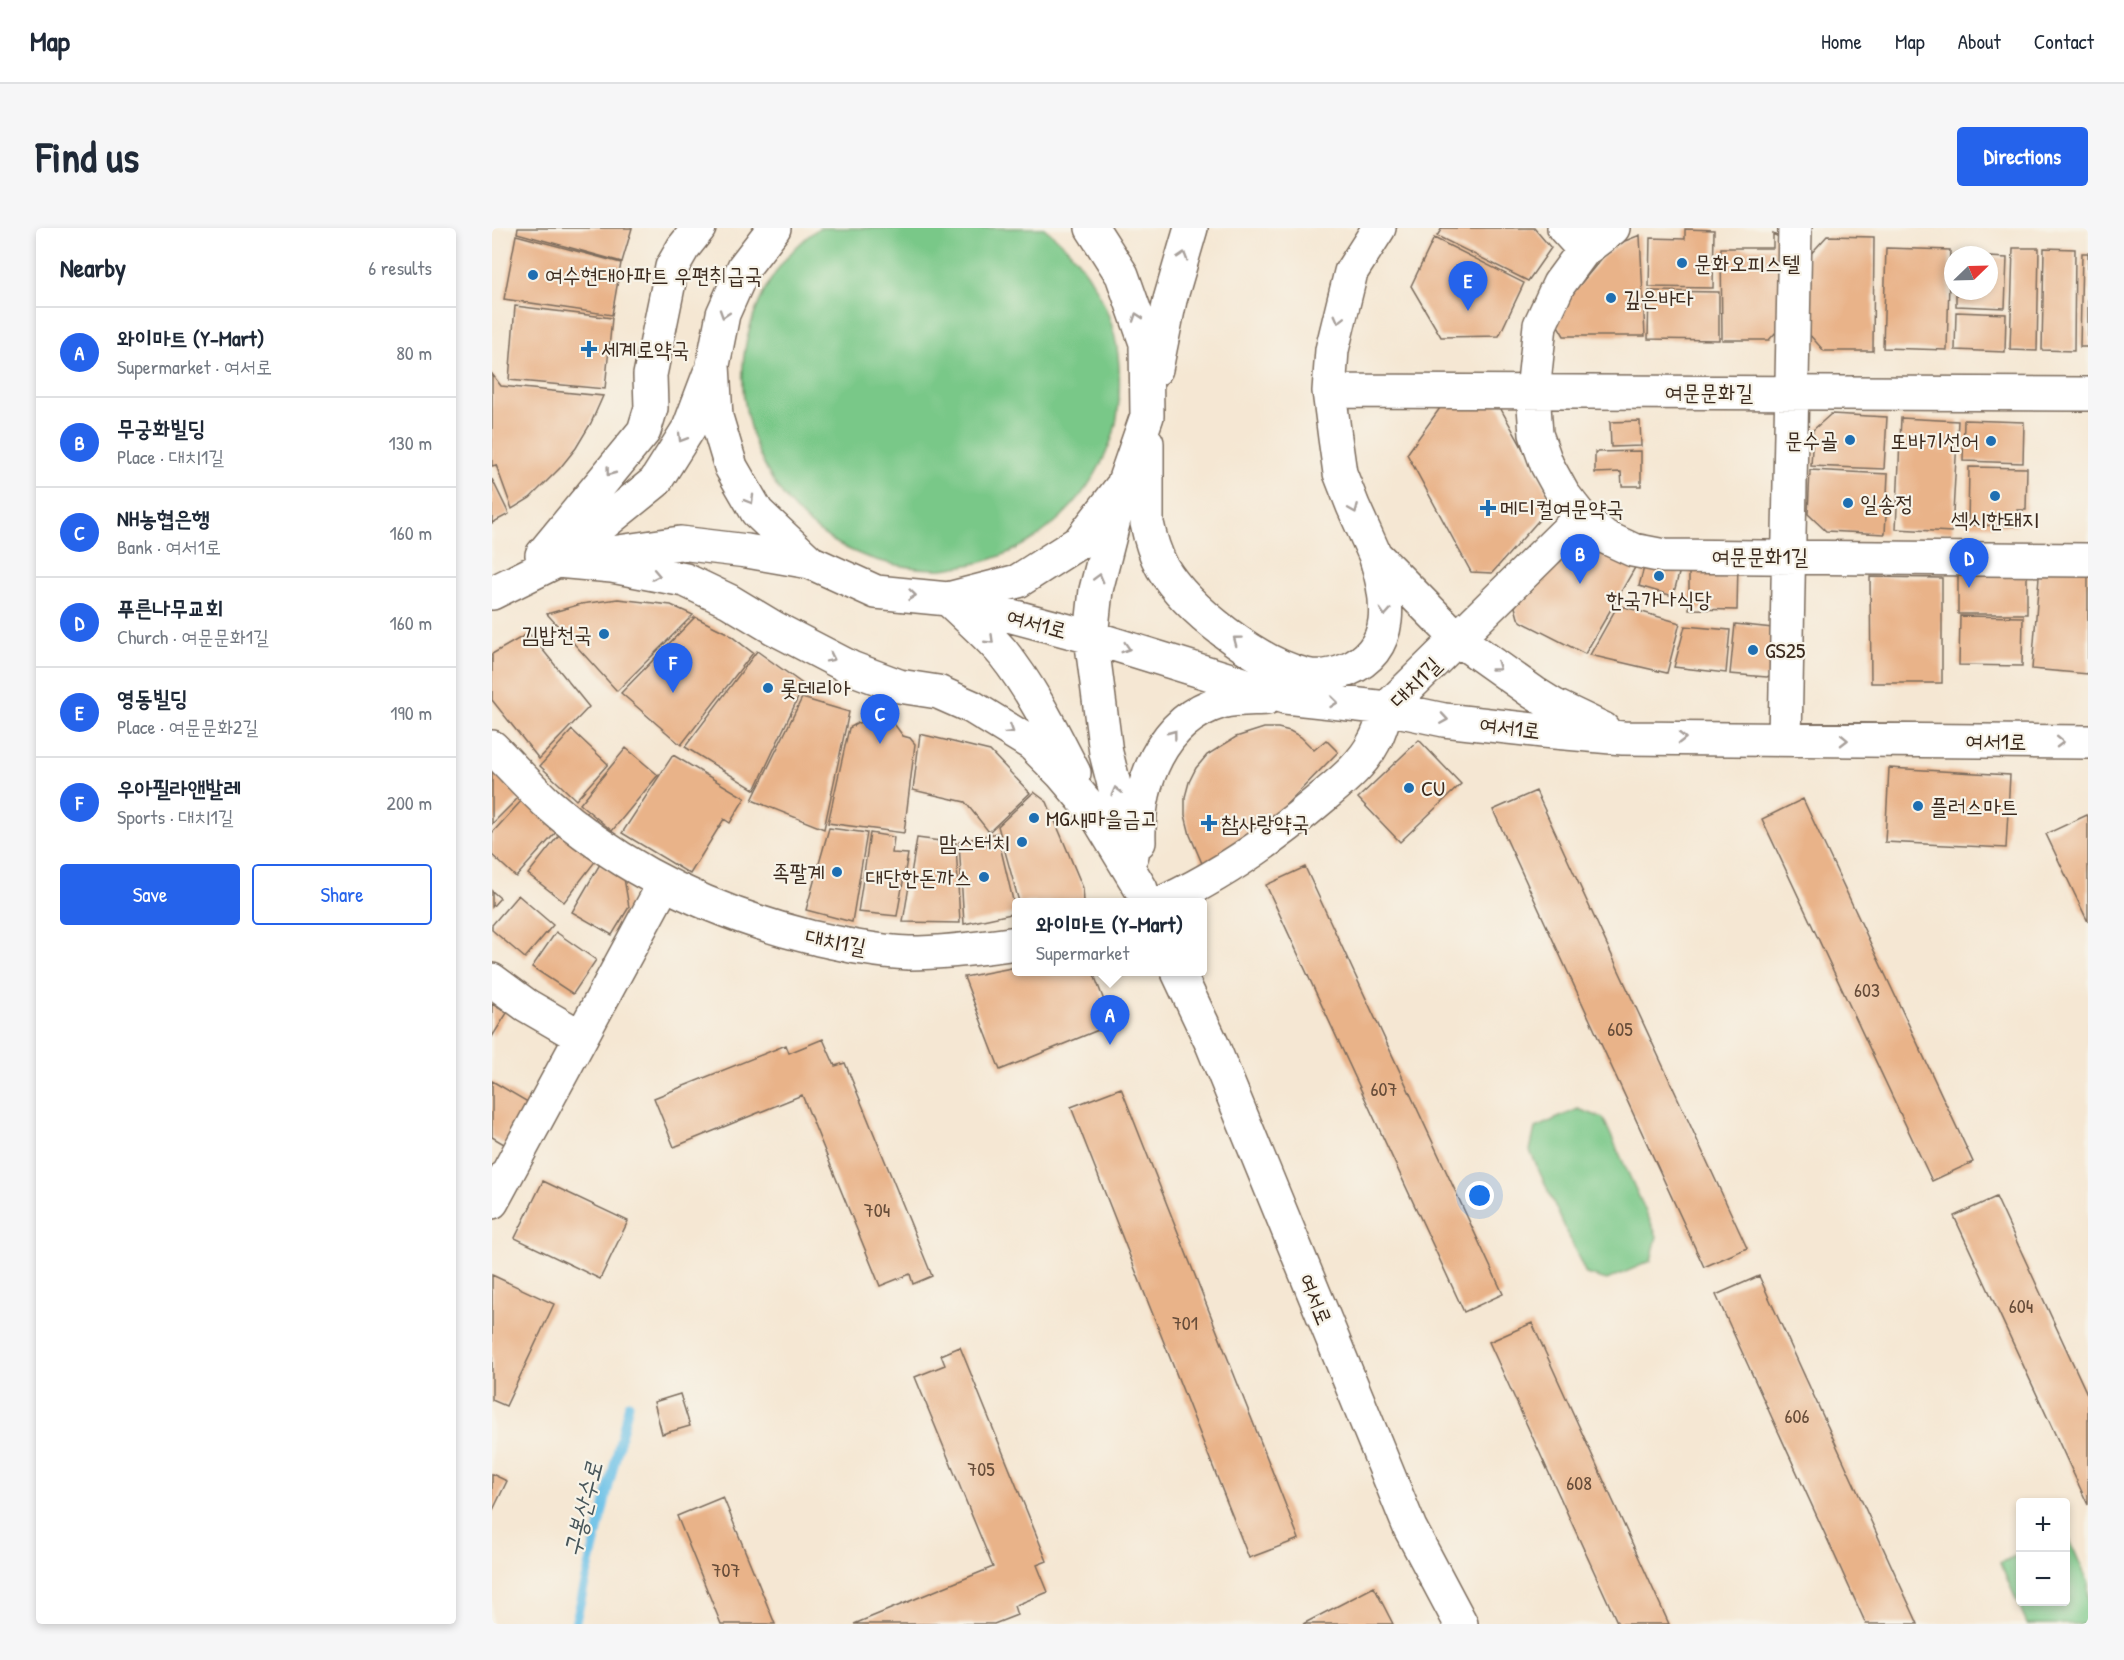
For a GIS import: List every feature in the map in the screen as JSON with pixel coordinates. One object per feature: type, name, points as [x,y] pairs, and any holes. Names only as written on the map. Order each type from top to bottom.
[{"type":"street","points":[[506,586],[590,499],[644,431],[651,408],[650,375],[672,267],[699,228]]},
{"type":"street","points":[[506,586],[556,561],[656,482],[688,428],[713,365],[723,314],[759,228]]},
{"type":"street","points":[[744,267],[774,228]]},
{"type":"street","points":[[1092,228],[1122,275],[1146,344],[1147,523],[1162,567],[1192,605],[1252,652],[1274,664],[1308,675],[1321,676],[1343,672],[1362,663],[1379,642],[1384,626],[1386,606],[1384,582],[1376,555],[1353,506],[1341,472],[1329,391],[1332,350],[1362,228]]},
{"type":"street","points":[[1150,898],[1106,753],[1091,637],[1096,590],[1123,484],[1147,416],[1170,300],[1191,228]]},
{"type":"street","points":[[1351,272],[1379,228]]},
{"type":"street","name":"여문문화1길","points":[[1613,228],[1574,239],[1560,284],[1540,325],[1533,392],[1536,434],[1547,465],[1563,494],[1581,517],[1605,537],[1633,550],[1664,556],[2088,560]]},
{"type":"street","points":[[1785,739],[1795,228]]},
{"type":"street","points":[[713,365],[716,417],[731,467],[757,512],[810,562]]},
{"type":"street","name":"여문문화길","points":[[1329,391],[2088,394]]},
{"type":"street","points":[[556,561],[680,543],[810,562],[876,592],[948,599],[1018,581],[1079,542],[1123,484]]},
{"type":"street","name":"대치1길","points":[[1150,898],[1199,886],[1235,864],[1302,815],[1349,774],[1375,742],[1387,708],[1581,517]]},
{"type":"street","points":[[1376,555],[1458,639],[1555,706],[1623,738]]},
{"type":"street","points":[[556,561],[612,566],[685,580],[729,601],[774,628],[851,668],[899,686],[938,692],[972,707],[1032,744],[1062,774],[1095,813]]},
{"type":"street","points":[[948,599],[1001,651],[1016,671],[1040,708],[1095,813],[1150,898]]},
{"type":"street","name":"여서1로","points":[[948,599],[1091,637],[1285,697],[1387,708],[1444,720],[1543,732],[1623,738],[2088,742]]},
{"type":"street","points":[[1150,898],[1138,825],[1141,799],[1147,776],[1170,738],[1180,725],[1200,711],[1223,701],[1285,697]]},
{"type":"street","name":"대치1길","points":[[492,747],[547,802],[606,849],[664,884],[727,912],[780,929],[850,946],[908,953],[1012,944]]},
{"type":"street","points":[[495,1188],[664,884]]},
{"type":"street","name":"여서로","points":[[1180,976],[1212,1044],[1410,1528],[1461,1624]]},
{"type":"street","points":[[492,980],[526,1005],[581,1037]]},
{"type":"green space","points":[[819,228],[1044,228],[1073,255],[1086,271],[1105,307],[1117,346],[1119,404],[1116,423],[1101,464],[1087,486],[1072,506],[1033,539],[1011,551],[962,566],[937,569],[897,565],[863,555],[833,540],[806,521],[784,496],[766,467],[752,435],[744,398],[745,350],[759,303],[770,281],[784,261]]},
{"type":"green space","points":[[1578,1109],[1603,1118],[1657,1236],[1651,1261],[1607,1280],[1586,1274],[1530,1151],[1535,1128]]},
{"type":"green space","points":[[2070,1541],[2088,1582],[2088,1624],[2027,1624],[2019,1606],[2070,1606]]},
{"type":"green space","points":[[2016,1556],[2016,1599],[2000,1563]]},
{"type":"building","points":[[518,228],[632,228],[622,262],[517,233]]},
{"type":"building","points":[[1442,228],[1534,228],[1551,248],[1528,281],[1437,236]]},
{"type":"building","name":"문화오피스텔","points":[[1685,229],[1714,230],[1713,288],[1649,287],[1650,238],[1685,239]]},
{"type":"building","points":[[1773,234],[1790,243],[1789,317],[1769,340],[1722,340],[1721,248],[1773,248]]},
{"type":"building","points":[[516,235],[621,263],[612,315],[504,299]]},
{"type":"building","points":[[1640,235],[1645,336],[1564,336],[1557,324],[1572,294],[1603,257],[1625,241]]},
{"type":"building","points":[[1827,236],[1874,237],[1873,351],[1824,351],[1808,333],[1807,258]]},
{"type":"building","points":[[1434,238],[1524,283],[1499,336],[1441,337],[1411,286]]},
{"type":"building","points":[[1886,248],[1944,250],[1944,300],[1948,300],[1947,350],[1883,348]]},
{"type":"building","points":[[2013,248],[2039,248],[2037,351],[2010,350]]},
{"type":"building","points":[[2044,248],[2075,249],[2074,351],[2042,350]]},
{"type":"building","points":[[2082,253],[2088,253],[2088,347],[2080,347]]},
{"type":"building","points":[[1998,258],[2007,258],[2005,308],[1956,306],[1956,300],[1998,300]]},
{"type":"building","points":[[1649,291],[1719,292],[1719,340],[1648,339]]},
{"type":"building","points":[[515,306],[612,318],[605,389],[509,380]]},
{"type":"building","points":[[1956,312],[2006,314],[2005,352],[1955,350]]},
{"type":"building","points":[[492,374],[501,386],[603,396],[591,423],[576,448],[560,468],[530,498],[512,509],[496,465],[492,466]]},
{"type":"building","points":[[1445,401],[1497,402],[1549,496],[1539,520],[1492,573],[1471,572],[1407,454]]},
{"type":"building","points":[[1831,414],[1887,417],[1884,469],[1811,466],[1813,430]]},
{"type":"building","points":[[1901,418],[1958,421],[1952,532],[1896,529]]},
{"type":"building","points":[[1964,420],[2024,422],[2023,463],[1963,461]]},
{"type":"building","points":[[1640,421],[1641,446],[1611,447],[1610,422]]},
{"type":"building","points":[[1641,451],[1641,486],[1622,486],[1621,472],[1595,473],[1595,452]]},
{"type":"building","points":[[1969,467],[2027,468],[2026,510],[2017,510],[2017,526],[1968,525]]},
{"type":"building","points":[[1810,470],[1888,474],[1885,534],[1826,531],[1808,514]]},
{"type":"building","points":[[492,479],[509,514],[492,523]]},
{"type":"building","points":[[1597,539],[1636,566],[1585,654],[1522,622],[1518,618],[1515,607],[1572,542]]},
{"type":"building","points":[[1647,556],[1681,566],[1673,596],[1639,586]]},
{"type":"building","points":[[1689,560],[1738,561],[1737,610],[1689,609]]},
{"type":"building","points":[[1958,563],[2027,564],[2027,614],[1958,614]]},
{"type":"building","points":[[2040,564],[2088,568],[2088,674],[2032,669]]},
{"type":"building","points":[[1870,577],[1942,578],[1942,683],[1871,683]]},
{"type":"building","points":[[618,599],[671,605],[693,615],[617,691],[547,614],[581,604]]},
{"type":"building","points":[[1618,605],[1680,623],[1667,673],[1590,655]]},
{"type":"building","points":[[1960,616],[2023,617],[2022,666],[1959,665]]},
{"type":"building","points":[[695,617],[727,633],[753,653],[681,745],[621,693]]},
{"type":"building","points":[[1735,624],[1782,629],[1777,670],[1767,677],[1730,674]]},
{"type":"building","points":[[1685,626],[1730,630],[1726,673],[1674,667]]},
{"type":"building","points":[[529,633],[589,707],[539,759],[492,700],[492,654]]},
{"type":"building","points":[[757,651],[804,685],[755,790],[685,747]]},
{"type":"building","points":[[802,698],[849,712],[824,829],[752,800]]},
{"type":"building","points":[[875,719],[889,721],[903,736],[910,738],[915,744],[904,833],[828,823],[849,728]]},
{"type":"building","points":[[1264,728],[1290,731],[1301,737],[1314,750],[1326,740],[1338,752],[1277,814],[1204,868],[1190,835],[1185,815],[1185,797],[1189,782],[1196,768],[1207,755],[1236,737]]},
{"type":"building","points":[[572,730],[608,764],[576,800],[540,766]]},
{"type":"building","points":[[920,734],[990,751],[1030,793],[989,832],[965,802],[913,790]]},
{"type":"building","points":[[1419,740],[1461,784],[1400,842],[1358,798]]},
{"type":"building","points":[[626,748],[658,775],[612,831],[580,804]]},
{"type":"building","points":[[673,755],[745,798],[730,823],[724,819],[690,874],[622,833]]},
{"type":"building","points":[[1889,768],[2010,775],[2006,848],[1885,842]]},
{"type":"building","points":[[492,770],[519,797],[492,824]]},
{"type":"building","points":[[1536,791],[1747,1248],[1704,1267],[1493,810]]},
{"type":"building","points":[[1034,792],[1047,802],[1083,888],[1084,898],[1018,898],[998,826]]},
{"type":"building","points":[[523,799],[558,830],[516,877],[492,855],[492,833]]},
{"type":"building","points":[[1803,799],[1973,1162],[1932,1181],[1762,819]]},
{"type":"building","points":[[2087,815],[2088,817],[2088,922],[2046,834]]},
{"type":"building","points":[[829,828],[867,833],[852,922],[806,910]]},
{"type":"building","points":[[562,831],[597,859],[564,902],[528,874]]},
{"type":"building","points":[[870,833],[894,837],[892,853],[908,854],[897,916],[858,912]]},
{"type":"building","points":[[997,833],[1012,898],[1012,914],[964,924],[959,842]]},
{"type":"building","points":[[917,838],[956,843],[960,923],[903,922]]},
{"type":"building","points":[[600,864],[624,878],[629,907],[612,935],[572,912]]},
{"type":"building","points":[[1305,867],[1503,1294],[1464,1312],[1266,885]]},
{"type":"building","points":[[492,891],[500,898],[492,907]]},
{"type":"building","points":[[518,895],[553,925],[525,958],[492,930],[492,925]]},
{"type":"building","points":[[556,932],[596,960],[573,994],[532,967]]},
{"type":"building","points":[[1012,968],[1012,976],[1095,976],[1113,1024],[1000,1070],[964,977]]},
{"type":"building","points":[[492,1004],[507,1013],[492,1037]]},
{"type":"building","points":[[823,1039],[835,1066],[845,1063],[932,1276],[913,1284],[910,1274],[880,1286],[802,1095],[674,1147],[654,1098],[786,1045],[789,1053]]},
{"type":"building","points":[[492,1081],[533,1105],[509,1147],[492,1137]]},
{"type":"building","points":[[1121,1088],[1299,1539],[1249,1558],[1071,1107]]},
{"type":"building","points":[[543,1181],[628,1221],[600,1279],[515,1238]]},
{"type":"building","points":[[1996,1197],[2088,1396],[2088,1505],[1954,1216]]},
{"type":"building","points":[[492,1275],[554,1304],[506,1406],[492,1400]]},
{"type":"building","points":[[1759,1276],[1918,1624],[1866,1624],[1716,1295]]},
{"type":"building","points":[[1532,1323],[1669,1624],[1618,1624],[1489,1342]]},
{"type":"building","points":[[960,1347],[1047,1561],[1037,1565],[1048,1592],[1014,1606],[1017,1615],[994,1624],[854,1624],[993,1567],[915,1377],[945,1365],[941,1355]]},
{"type":"building","points":[[680,1394],[690,1426],[662,1434],[654,1402]]},
{"type":"building","points":[[492,1474],[507,1481],[492,1512]]},
{"type":"building","points":[[723,1497],[775,1624],[721,1624],[677,1516]]},
{"type":"building","points":[[1374,1587],[1393,1624],[1303,1624]]},
{"type":"waterway","name":"구봉산수로","points":[[575,1624],[629,1404]]},
{"type":"place","name":"문화오피스텔","points":[[1682,263]]},
{"type":"place","name":"여수현대아파트 우편취급국","points":[[533,275]]},
{"type":"place","name":"깊은바다","points":[[1611,298]]},
{"type":"place","name":"영동빌딩","points":[[1468,311]]},
{"type":"place","name":"세계로약국","points":[[589,349]]},
{"type":"place","name":"문수골","points":[[1850,440]]},
{"type":"place","name":"또바기선어","points":[[1991,441]]},
{"type":"place","name":"섹시한돼지","points":[[1995,496]]},
{"type":"place","name":"일송정","points":[[1848,503]]},
{"type":"place","name":"메디컬여문약국","points":[[1488,508]]},
{"type":"place","name":"한국가나식당","points":[[1659,576]]},
{"type":"place","name":"무궁화빌딩","points":[[1580,584]]},
{"type":"place","name":"푸른나무교회","points":[[1969,588]]},
{"type":"place","name":"김밥천국","points":[[604,634]]},
{"type":"place","name":"GS25","points":[[1753,650]]},
{"type":"place","name":"롯데리아","points":[[768,688]]},
{"type":"place","name":"우아필라앤발레","points":[[673,693]]},
{"type":"place","name":"NH농협은행","points":[[880,744]]},
{"type":"place","name":"CU","points":[[1409,788]]},
{"type":"place","name":"플러스마트","points":[[1918,806]]},
{"type":"place","name":"MG새마을금고","points":[[1034,818]]},
{"type":"place","name":"참사랑약국","points":[[1209,823]]},
{"type":"place","name":"맘스터치","points":[[1022,842]]},
{"type":"place","name":"족팔계","points":[[837,872]]},
{"type":"place","name":"대단한돈까스","points":[[984,877]]},
{"type":"place","name":"와이마트 (Y-Mart)","points":[[1110,1045]]}]
